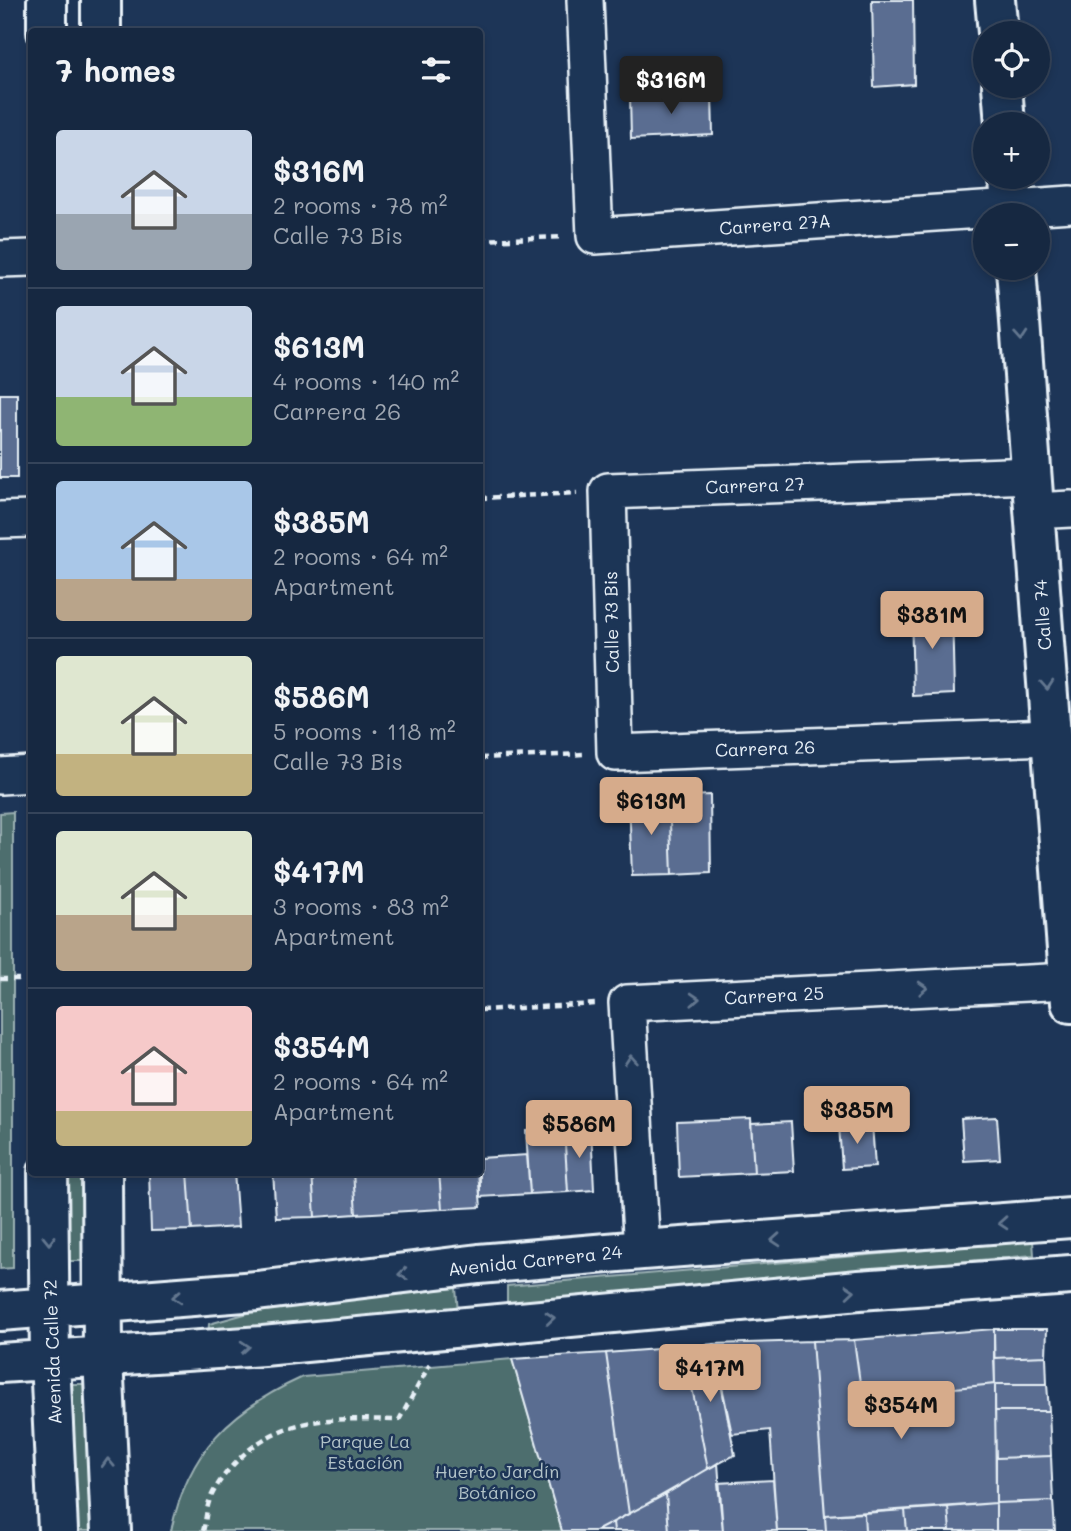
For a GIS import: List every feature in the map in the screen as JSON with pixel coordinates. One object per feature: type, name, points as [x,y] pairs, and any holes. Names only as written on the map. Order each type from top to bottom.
[{"type":"main road","points":[[47,0],[47,28]]},
{"type":"main road","points":[[100,28],[101,0]]},
{"type":"main road","points":[[995,0],[997,21]]},
{"type":"main road","name":"Calle 74","points":[[1018,280],[1045,498],[1051,737],[1064,806],[1070,992]]},
{"type":"main road","name":"Avenida Calle 72","points":[[48,1176],[50,1360],[58,1531]]},
{"type":"main road","points":[[103,1176],[103,1356],[111,1531]]},
{"type":"main road","name":"Avenida Carrera 24","points":[[0,1311],[257,1291],[479,1264],[1071,1218]]},
{"type":"main road","points":[[479,1264],[482,1324]]},
{"type":"main road","points":[[0,1363],[263,1346],[859,1290],[1071,1275]]},
{"type":"street","points":[[585,0],[595,236]]},
{"type":"street","name":"Carrera 27A","points":[[595,236],[1010,200],[1071,204]]},
{"type":"street","points":[[0,259],[28,258]]},
{"type":"street","name":"Carrera 27","points":[[608,491],[1045,498]]},
{"type":"street","name":"Calle 73 Bis","points":[[608,491],[615,753]]},
{"type":"street","points":[[0,520],[28,519]]},
{"type":"street","name":"Carrera 26","points":[[615,753],[1051,737]]},
{"type":"street","points":[[0,776],[28,774]]},
{"type":"street","name":"Carrera 25","points":[[627,1003],[1070,992]]},
{"type":"street","points":[[627,1003],[642,1250]]},
{"type":"path","points":[[483,240],[595,236]]},
{"type":"path","points":[[483,498],[608,491]]},
{"type":"path","points":[[483,758],[615,753]]},
{"type":"path","points":[[0,979],[19,979]]},
{"type":"path","points":[[483,1010],[627,1003]]},
{"type":"path","points":[[204,1531],[210,1500],[228,1470],[256,1443],[288,1426],[333,1419],[399,1420],[431,1362]]},
{"type":"green space","points":[[13,812],[13,1268],[0,1269],[0,813]]},
{"type":"green space","points":[[61,1176],[82,1176],[83,1261],[62,1261]]},
{"type":"green space","points":[[1033,1241],[1034,1255],[507,1303],[507,1286]]},
{"type":"green space","points":[[456,1288],[458,1313],[208,1337],[209,1324],[277,1305]]},
{"type":"green space","name":"Parque La Estación","points":[[512,1359],[562,1531],[171,1531],[189,1478],[216,1436],[234,1419],[277,1390],[303,1377]]},
{"type":"green space","points":[[65,1384],[89,1384],[95,1531],[71,1531]]},
{"type":"building","points":[[872,0],[913,0],[914,84],[874,87]]},
{"type":"building","points":[[712,93],[713,135],[631,139],[630,96]]},
{"type":"building","points":[[0,394],[17,394],[17,478],[0,478]]},
{"type":"building","points":[[952,607],[954,694],[913,696],[911,608]]},
{"type":"building","points":[[710,795],[711,873],[672,875],[669,797]]},
{"type":"building","points":[[669,797],[672,875],[632,876],[629,799]]},
{"type":"building","points":[[997,1117],[1000,1159],[964,1161],[961,1119]]},
{"type":"building","points":[[751,1119],[754,1173],[679,1177],[677,1122]]},
{"type":"building","points":[[791,1122],[794,1171],[754,1173],[751,1124]]},
{"type":"building","points":[[872,1123],[875,1167],[842,1169],[839,1125]]},
{"type":"building","points":[[591,1128],[594,1190],[568,1192],[564,1129]]},
{"type":"building","points":[[564,1129],[568,1192],[530,1194],[526,1131]]},
{"type":"building","points":[[527,1155],[530,1194],[480,1197],[483,1158]]},
{"type":"building","points":[[149,1176],[188,1176],[192,1230],[151,1231]]},
{"type":"building","points":[[188,1176],[234,1176],[238,1227],[192,1230]]},
{"type":"building","points":[[273,1176],[312,1176],[315,1217],[276,1218]]},
{"type":"building","points":[[312,1176],[353,1176],[356,1214],[315,1217]]},
{"type":"building","points":[[353,1176],[439,1176],[442,1209],[356,1214]]},
{"type":"building","points":[[439,1176],[478,1176],[481,1207],[442,1209]]},
{"type":"building","points":[[994,1329],[995,1384],[862,1397],[854,1340]]},
{"type":"building","points":[[994,1329],[1047,1329],[1046,1356],[994,1358]]},
{"type":"building","points":[[854,1340],[862,1397],[995,1384],[996,1503],[825,1515],[812,1341]]},
{"type":"building","points":[[812,1341],[826,1531],[777,1531],[770,1430],[732,1434],[713,1344]]},
{"type":"building","points":[[713,1344],[735,1455],[708,1469],[684,1347]]},
{"type":"building","points":[[684,1347],[708,1469],[629,1514],[606,1353]]},
{"type":"building","points":[[606,1353],[629,1514],[596,1531],[562,1531],[512,1359]]},
{"type":"building","points":[[1046,1356],[1047,1384],[995,1384],[994,1358]]},
{"type":"building","points":[[995,1384],[1047,1384],[1049,1411],[995,1411]]},
{"type":"building","points":[[995,1411],[1049,1411],[1051,1456],[996,1458]]},
{"type":"building","points":[[1051,1456],[1053,1501],[996,1503],[996,1458]]},
{"type":"building","points":[[718,1463],[723,1531],[669,1531],[666,1494]]},
{"type":"building","points":[[773,1480],[777,1531],[723,1531],[718,1483]]},
{"type":"building","points":[[666,1494],[669,1531],[614,1531],[613,1522]]},
{"type":"building","points":[[1053,1501],[1055,1531],[996,1531],[996,1503]]},
{"type":"building","points":[[996,1503],[996,1531],[950,1531],[948,1507]]},
{"type":"building","points":[[948,1507],[950,1531],[907,1531],[905,1510]]},
{"type":"building","points":[[905,1510],[907,1531],[865,1531],[864,1513]]},
{"type":"building","points":[[864,1513],[865,1531],[826,1531],[825,1515]]},
{"type":"building","points":[[613,1522],[614,1531],[596,1531]]},
{"type":"park label","name":"Huerto Jardín Botánico","points":[[497,1481]]}]
